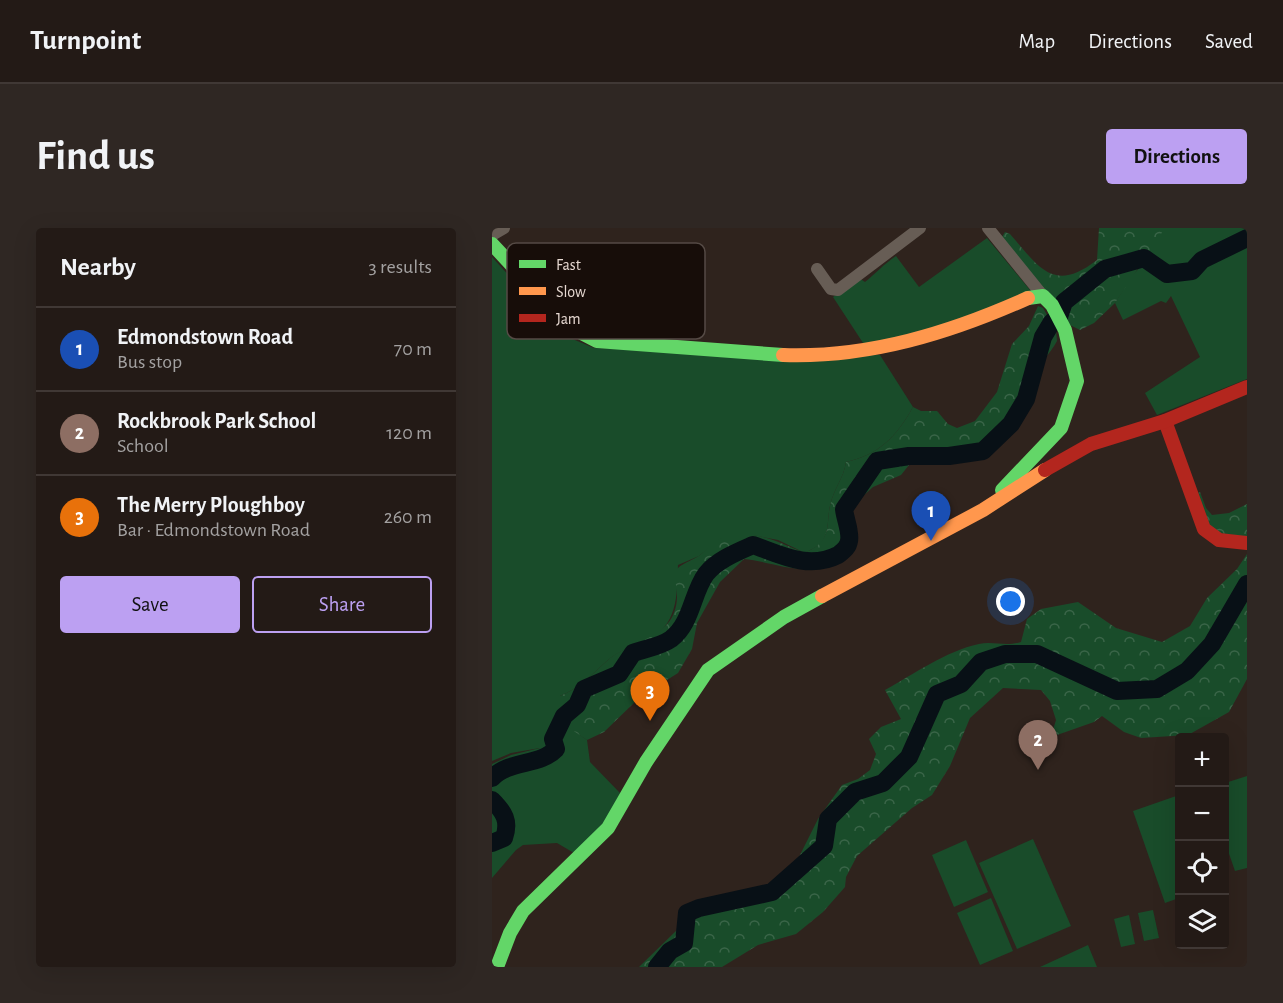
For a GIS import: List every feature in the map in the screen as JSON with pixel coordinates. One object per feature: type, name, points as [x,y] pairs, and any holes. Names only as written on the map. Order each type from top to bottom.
[{"type":"street","points":[[492,236],[504,228]]},
{"type":"street","points":[[817,270],[831,289],[838,290],[920,228]]},
{"type":"street","points":[[988,228],[1047,301],[1065,330],[1077,381],[1070,408],[1061,428],[1028,465],[1003,487],[1002,499]]},
{"type":"street","points":[[492,244],[507,260]]},
{"type":"street","points":[[592,339],[789,355],[862,350],[943,333],[1036,295],[1047,301]]},
{"type":"street","points":[[497,967],[510,933],[523,911],[608,828],[646,762],[708,670],[784,617],[1002,499],[1091,444],[1165,421],[1247,387]]},
{"type":"street","points":[[1165,421],[1202,528],[1214,540],[1245,543]]},
{"type":"green space","points":[[1099,228],[1165,228],[1115,303],[1094,323],[1080,330],[1070,325],[1002,237],[1005,232],[1010,234],[1039,266],[1048,272],[1069,275],[1097,260]]},
{"type":"green space","points":[[1137,228],[1247,228],[1247,379],[1157,415],[1145,393],[1200,357],[1171,296],[1166,303],[1161,301],[1123,320],[1115,303],[1131,277],[1142,265]]},
{"type":"green space","points":[[987,238],[1030,290],[956,323],[865,346],[833,297],[859,278],[865,282],[896,256],[919,287]]},
{"type":"green space","points":[[492,257],[507,273],[507,339],[573,339],[594,348],[880,355],[913,407],[886,443],[868,455],[846,462],[831,500],[824,539],[805,553],[778,540],[752,535],[720,539],[699,556],[678,565],[674,609],[670,619],[657,635],[612,657],[580,685],[560,696],[565,724],[587,740],[590,762],[620,793],[605,824],[574,853],[557,843],[523,845],[492,878],[492,764],[511,755],[540,748],[511,753],[492,761]]},
{"type":"green space","points":[[1038,306],[1043,308],[1056,331],[1057,341],[1027,380],[1014,424],[999,443],[985,453],[965,460],[913,460],[901,475],[873,487],[847,510],[854,533],[852,546],[844,554],[824,565],[804,569],[744,559],[720,582],[697,623],[692,649],[678,673],[640,697],[604,732],[587,740],[553,717],[560,696],[580,685],[618,653],[661,630],[669,622],[677,598],[672,576],[680,567],[700,555],[716,541],[730,535],[752,535],[774,540],[805,553],[819,544],[826,534],[831,500],[846,462],[868,455],[886,443],[913,407],[921,411],[937,411],[948,424],[957,428],[975,421],[997,392],[1012,344],[1029,326]]},
{"type":"green space","points":[[1200,492],[1206,508],[1212,515],[1229,513],[1247,504],[1247,537],[1212,532],[1193,494]]},
{"type":"green space","points":[[1247,554],[1247,679],[1229,712],[1192,733],[1175,733],[1175,736],[1141,738],[1124,732],[1102,716],[1094,722],[1057,735],[1053,730],[1056,720],[1050,701],[1041,690],[1003,688],[970,718],[950,766],[932,795],[912,808],[857,856],[846,877],[845,887],[823,912],[796,934],[758,945],[722,967],[639,967],[677,930],[684,914],[692,904],[754,890],[781,879],[796,863],[818,819],[842,785],[858,779],[870,770],[876,754],[869,739],[881,727],[901,719],[885,690],[930,664],[967,647],[984,643],[1021,642],[1027,619],[1041,609],[1078,602],[1116,628],[1162,642],[1190,626],[1207,598],[1237,569]]},
{"type":"green space","points":[[1247,776],[1247,868],[1235,871],[1229,854],[1229,782]]},
{"type":"green space","points":[[1175,796],[1175,899],[1165,903],[1133,811]]},
{"type":"green space","points":[[1033,839],[1071,926],[1017,949],[979,863]]},
{"type":"green space","points":[[966,840],[988,892],[954,907],[932,855]]},
{"type":"green space","points":[[991,898],[1013,951],[980,965],[957,913]]},
{"type":"green space","points":[[1153,910],[1159,938],[1144,941],[1138,913]]},
{"type":"green space","points":[[1129,915],[1135,944],[1121,947],[1114,919]]},
{"type":"green space","points":[[1088,945],[1097,967],[1040,967]]},
{"type":"waterway","points":[[492,778],[507,768],[542,758],[556,749],[553,739],[564,716],[577,705],[584,689],[619,674],[633,653],[658,646],[671,639],[688,616],[706,574],[721,561],[753,545],[785,557],[806,561],[827,559],[838,555],[849,541],[844,509],[877,461],[909,456],[949,456],[983,451],[1011,424],[1026,399],[1043,337],[1052,322],[1059,317],[1064,302],[1105,269],[1144,258],[1167,274],[1192,271],[1202,260],[1247,238]]},
{"type":"waterway","points":[[657,967],[670,951],[684,943],[687,913],[699,908],[772,892],[824,846],[828,819],[855,792],[883,783],[909,757],[937,694],[961,684],[981,662],[1005,654],[1037,654],[1117,691],[1157,689],[1187,671],[1212,644],[1247,584]]},
{"type":"waterway","points":[[492,800],[503,813],[506,822],[504,838],[492,843]]},
{"type":"traffic: fast","points":[[492,244],[507,260]]},
{"type":"traffic: fast","points":[[1002,490],[1061,428],[1077,381],[1065,330],[1052,305],[1043,296],[1028,298]]},
{"type":"traffic: fast","points":[[593,339],[783,355]]},
{"type":"traffic: fast","points":[[497,967],[510,933],[523,911],[608,828],[646,762],[708,670],[784,617],[822,596]]},
{"type":"traffic: slow","points":[[783,355],[815,355],[878,348],[939,332],[1028,298]]},
{"type":"traffic: slow","points":[[822,596],[983,510],[1045,470]]},
{"type":"traffic: jam","points":[[1045,470],[1091,444],[1165,421],[1247,387]]},
{"type":"traffic: jam","points":[[1165,421],[1204,529],[1219,540],[1247,543]]},
{"type":"place","name":"Edmondstown Road","points":[[931,541]]},
{"type":"place","name":"The Merry Ploughboy","points":[[650,721]]},
{"type":"place","name":"Rockbrook Park School","points":[[1038,770]]}]
